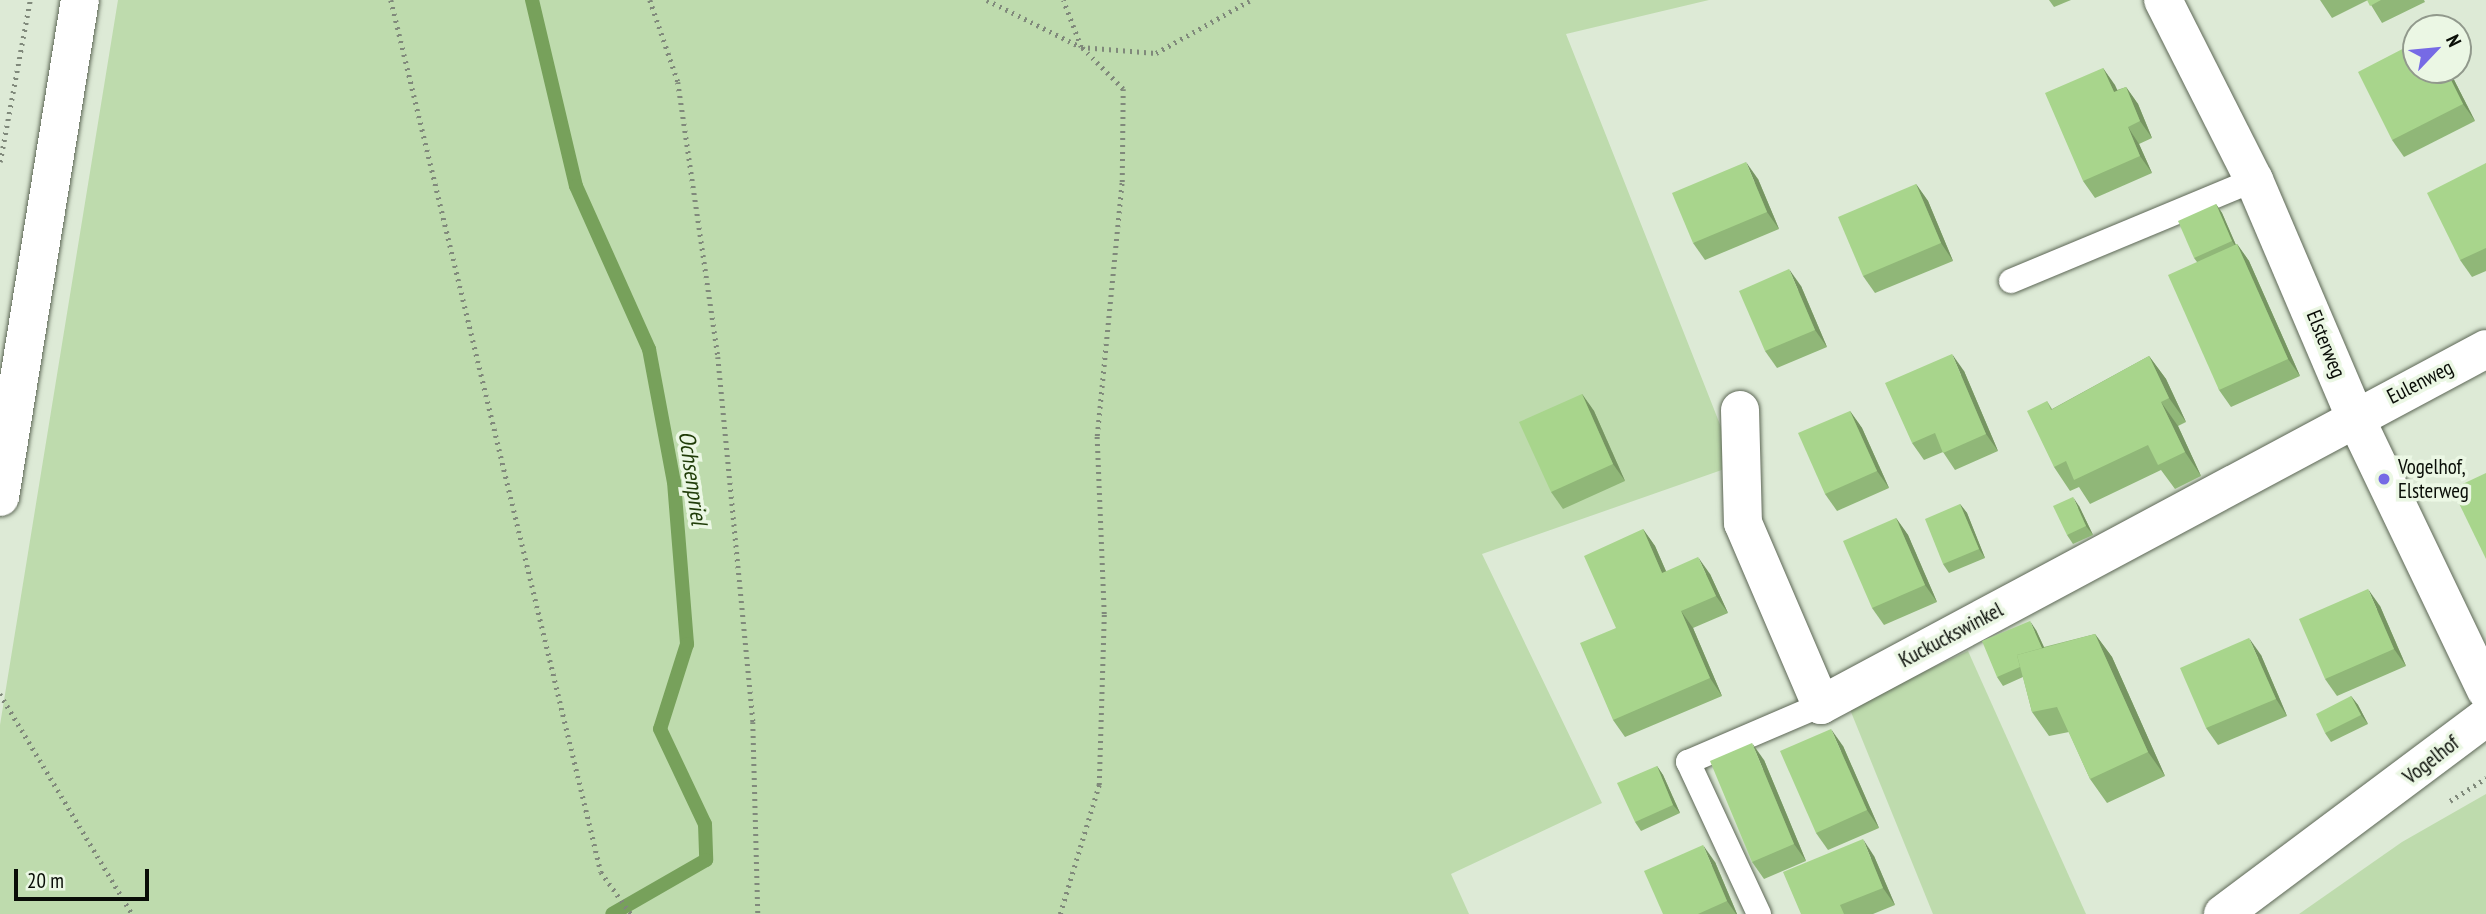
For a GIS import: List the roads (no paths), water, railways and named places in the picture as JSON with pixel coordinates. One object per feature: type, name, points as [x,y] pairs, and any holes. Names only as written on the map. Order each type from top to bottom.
[{"type":"street","points":[[0,497],[80,0]]},
{"type":"street","name":"Elsterweg","points":[[2164,0],[2254,180],[2355,417],[2486,690]]},
{"type":"street","name":"Eulenweg","points":[[2355,417],[2486,349]]},
{"type":"street","points":[[1740,410],[1743,523],[1821,705]]},
{"type":"street","name":"Kuckuckswinkel","points":[[1821,705],[2355,417]]},
{"type":"street","name":"Vogelhof","points":[[2223,914],[2376,803],[2486,717]]},
{"type":"lane","points":[[2011,281],[2254,180]]},
{"type":"lane","points":[[1759,914],[1688,762],[1821,705]]},
{"type":"waterway","name":"Ochsenpriel","points":[[532,0],[576,186],[649,349],[674,482],[687,644],[660,729],[705,824],[706,860],[612,914]]},
{"type":"place","name":"Vogelhof, Elsterweg","points":[[2384,479]]}]
